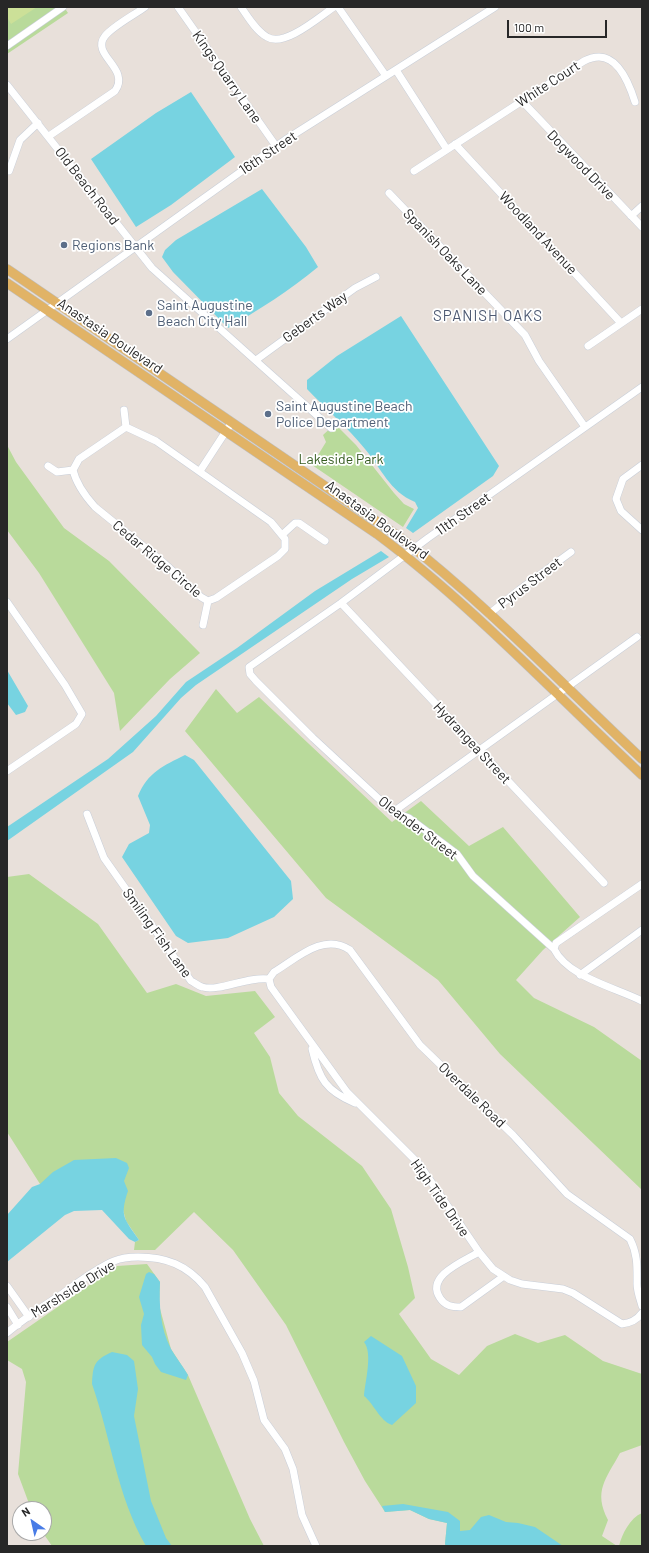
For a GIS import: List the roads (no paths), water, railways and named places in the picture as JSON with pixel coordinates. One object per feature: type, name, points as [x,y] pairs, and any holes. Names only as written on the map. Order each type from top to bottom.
[{"type":"main road","name":"Anastasia Boulevard","points":[[7,269],[368,514],[414,548],[489,614],[642,759]]},
{"type":"main road","name":"Anastasia Boulevard","points":[[7,283],[406,555],[642,775]]},
{"type":"street","points":[[7,46],[63,7]]},
{"type":"street","points":[[49,136],[115,91],[118,87],[119,77],[103,51],[102,40],[108,33],[145,7]]},
{"type":"street","name":"Kings Quarry Lane","points":[[178,7],[276,146]]},
{"type":"street","points":[[241,7],[267,38],[279,40],[298,32],[334,7]]},
{"type":"street","points":[[338,7],[386,76]]},
{"type":"street","name":"16th Street","points":[[7,339],[276,146],[496,7]]},
{"type":"street","name":"White Court","points":[[414,171],[446,148],[455,144],[572,67],[584,61],[598,57],[605,58],[615,64],[628,84],[635,102]]},
{"type":"street","points":[[396,70],[446,148]]},
{"type":"street","name":"Old Beach Road","points":[[7,85],[49,136],[134,247],[168,284],[256,360],[300,402],[331,428]]},
{"type":"street","name":"Dogwood Drive","points":[[522,101],[642,227]]},
{"type":"street","points":[[9,171],[10,154],[20,140],[38,123]]},
{"type":"street","name":"Woodland Avenue","points":[[455,144],[621,323]]},
{"type":"street","name":"Spanish Oaks Lane","points":[[389,193],[525,335],[540,361],[585,427]]},
{"type":"street","points":[[631,216],[642,206]]},
{"type":"street","name":"Geberts Way","points":[[256,360],[355,288],[376,277]]},
{"type":"street","points":[[588,346],[642,309]]},
{"type":"street","name":"11th Street","points":[[250,672],[249,666],[341,603],[414,548],[642,387]]},
{"type":"street","points":[[124,410],[126,427]]},
{"type":"street","points":[[200,471],[232,422]]},
{"type":"street","points":[[48,466],[57,472],[73,470],[79,459],[126,427]]},
{"type":"street","points":[[126,427],[156,442],[200,471],[270,522],[283,534],[295,523],[299,523],[325,540]]},
{"type":"street","points":[[642,464],[623,478],[616,499],[621,511],[642,530]]},
{"type":"street","name":"Cedar Ridge Circle","points":[[73,470],[87,499],[95,507],[164,563],[208,602],[278,556],[285,549],[285,539],[283,534]]},
{"type":"street","name":"Pyrus Street","points":[[489,614],[571,552]]},
{"type":"street","points":[[7,602],[65,685],[82,714],[76,724],[7,771]]},
{"type":"street","points":[[203,625],[208,602]]},
{"type":"street","name":"Hydrangea Street","points":[[341,603],[604,883]]},
{"type":"street","points":[[393,812],[637,637]]},
{"type":"street","name":"Oleander Street","points":[[250,672],[266,692],[393,812],[409,818],[457,854],[473,876],[554,949],[558,957],[567,966],[580,975],[642,1001]]},
{"type":"street","name":"Smiling Fish Lane","points":[[87,814],[104,858],[191,981],[201,987],[213,987],[258,977],[269,979]]},
{"type":"street","points":[[554,949],[556,943],[642,884]]},
{"type":"street","points":[[580,975],[642,930]]},
{"type":"street","name":"Overdale Road","points":[[269,979],[274,972],[321,944],[332,943],[342,945],[350,950],[420,1045],[513,1135],[567,1194],[630,1239],[635,1249],[637,1259],[637,1286],[642,1306]]},
{"type":"street","points":[[593,966],[595,981]]},
{"type":"street","name":"High Tide Drive","points":[[269,979],[270,987],[347,1092],[419,1164],[479,1252],[493,1269],[522,1284],[563,1289],[573,1293],[622,1324],[638,1319],[642,1313]]},
{"type":"street","points":[[312,1045],[318,1070],[326,1085],[340,1095],[360,1104]]},
{"type":"street","points":[[479,1252],[443,1273],[437,1284],[437,1294],[443,1302],[452,1307],[461,1307],[504,1276]]},
{"type":"street","name":"Marshside Drive","points":[[7,1333],[100,1268],[115,1260],[144,1257],[156,1258],[174,1262],[193,1274],[205,1287],[242,1353],[254,1381],[264,1420],[288,1454],[293,1469],[302,1515],[307,1529],[316,1546]]},
{"type":"street","points":[[7,1286],[29,1317]]},
{"type":"street","points":[[7,1307],[18,1325]]},
{"type":"water","points":[[191,92],[235,157],[171,205],[136,227],[91,159],[156,113]]},
{"type":"water","points":[[262,189],[306,247],[318,267],[274,299],[228,328],[173,272],[162,257],[165,250],[176,240]]},
{"type":"water","points":[[401,316],[499,466],[493,476],[413,533],[406,528],[418,508],[415,502],[392,486],[358,441],[307,389],[307,380],[337,356]]},
{"type":"water","points":[[381,551],[389,557],[352,579],[196,685],[181,698],[133,752],[7,841],[7,827],[108,759],[156,716],[186,682],[237,648],[315,591]]},
{"type":"water","points":[[7,670],[28,706],[25,712],[16,715],[7,703]]},
{"type":"water","points":[[185,755],[194,760],[291,881],[293,899],[274,917],[228,938],[188,943],[176,936],[122,857],[129,844],[149,833],[150,825],[138,796],[146,781],[157,771]]},
{"type":"water","points":[[116,1158],[127,1163],[129,1168],[124,1181],[128,1191],[125,1200],[124,1212],[127,1222],[139,1240],[135,1242],[129,1239],[102,1210],[74,1211],[65,1215],[7,1262],[7,1215],[32,1187],[40,1184],[53,1172],[74,1160]]},
{"type":"water","points":[[149,1272],[154,1274],[160,1282],[160,1308],[164,1333],[171,1349],[188,1375],[186,1380],[161,1372],[152,1357],[142,1345],[141,1325],[144,1314],[139,1297],[146,1274]]},
{"type":"water","points":[[371,1336],[402,1356],[416,1386],[416,1403],[392,1425],[384,1420],[364,1396],[368,1368],[368,1353],[364,1342]]},
{"type":"water","points":[[112,1352],[127,1355],[134,1361],[138,1389],[134,1416],[151,1501],[166,1538],[172,1546],[146,1546],[136,1527],[121,1487],[99,1404],[92,1384],[93,1372],[96,1364],[101,1358]]},
{"type":"water","points":[[403,1504],[448,1512],[460,1521],[460,1531],[470,1530],[481,1517],[489,1515],[506,1522],[535,1527],[563,1546],[446,1546],[447,1523],[429,1519],[410,1510],[385,1512],[382,1506]]},
{"type":"place","name":"Regions Bank","points":[[64,245]]},
{"type":"place","name":"Saint Augustine Beach City Hall","points":[[149,313]]},
{"type":"place","name":"Saint Augustine Beach Police Department","points":[[268,414]]},
{"type":"district","name":"SPANISH OAKS","points":[[488,316]]},
{"type":"park label","name":"Lakeside Park","points":[[341,459]]}]
